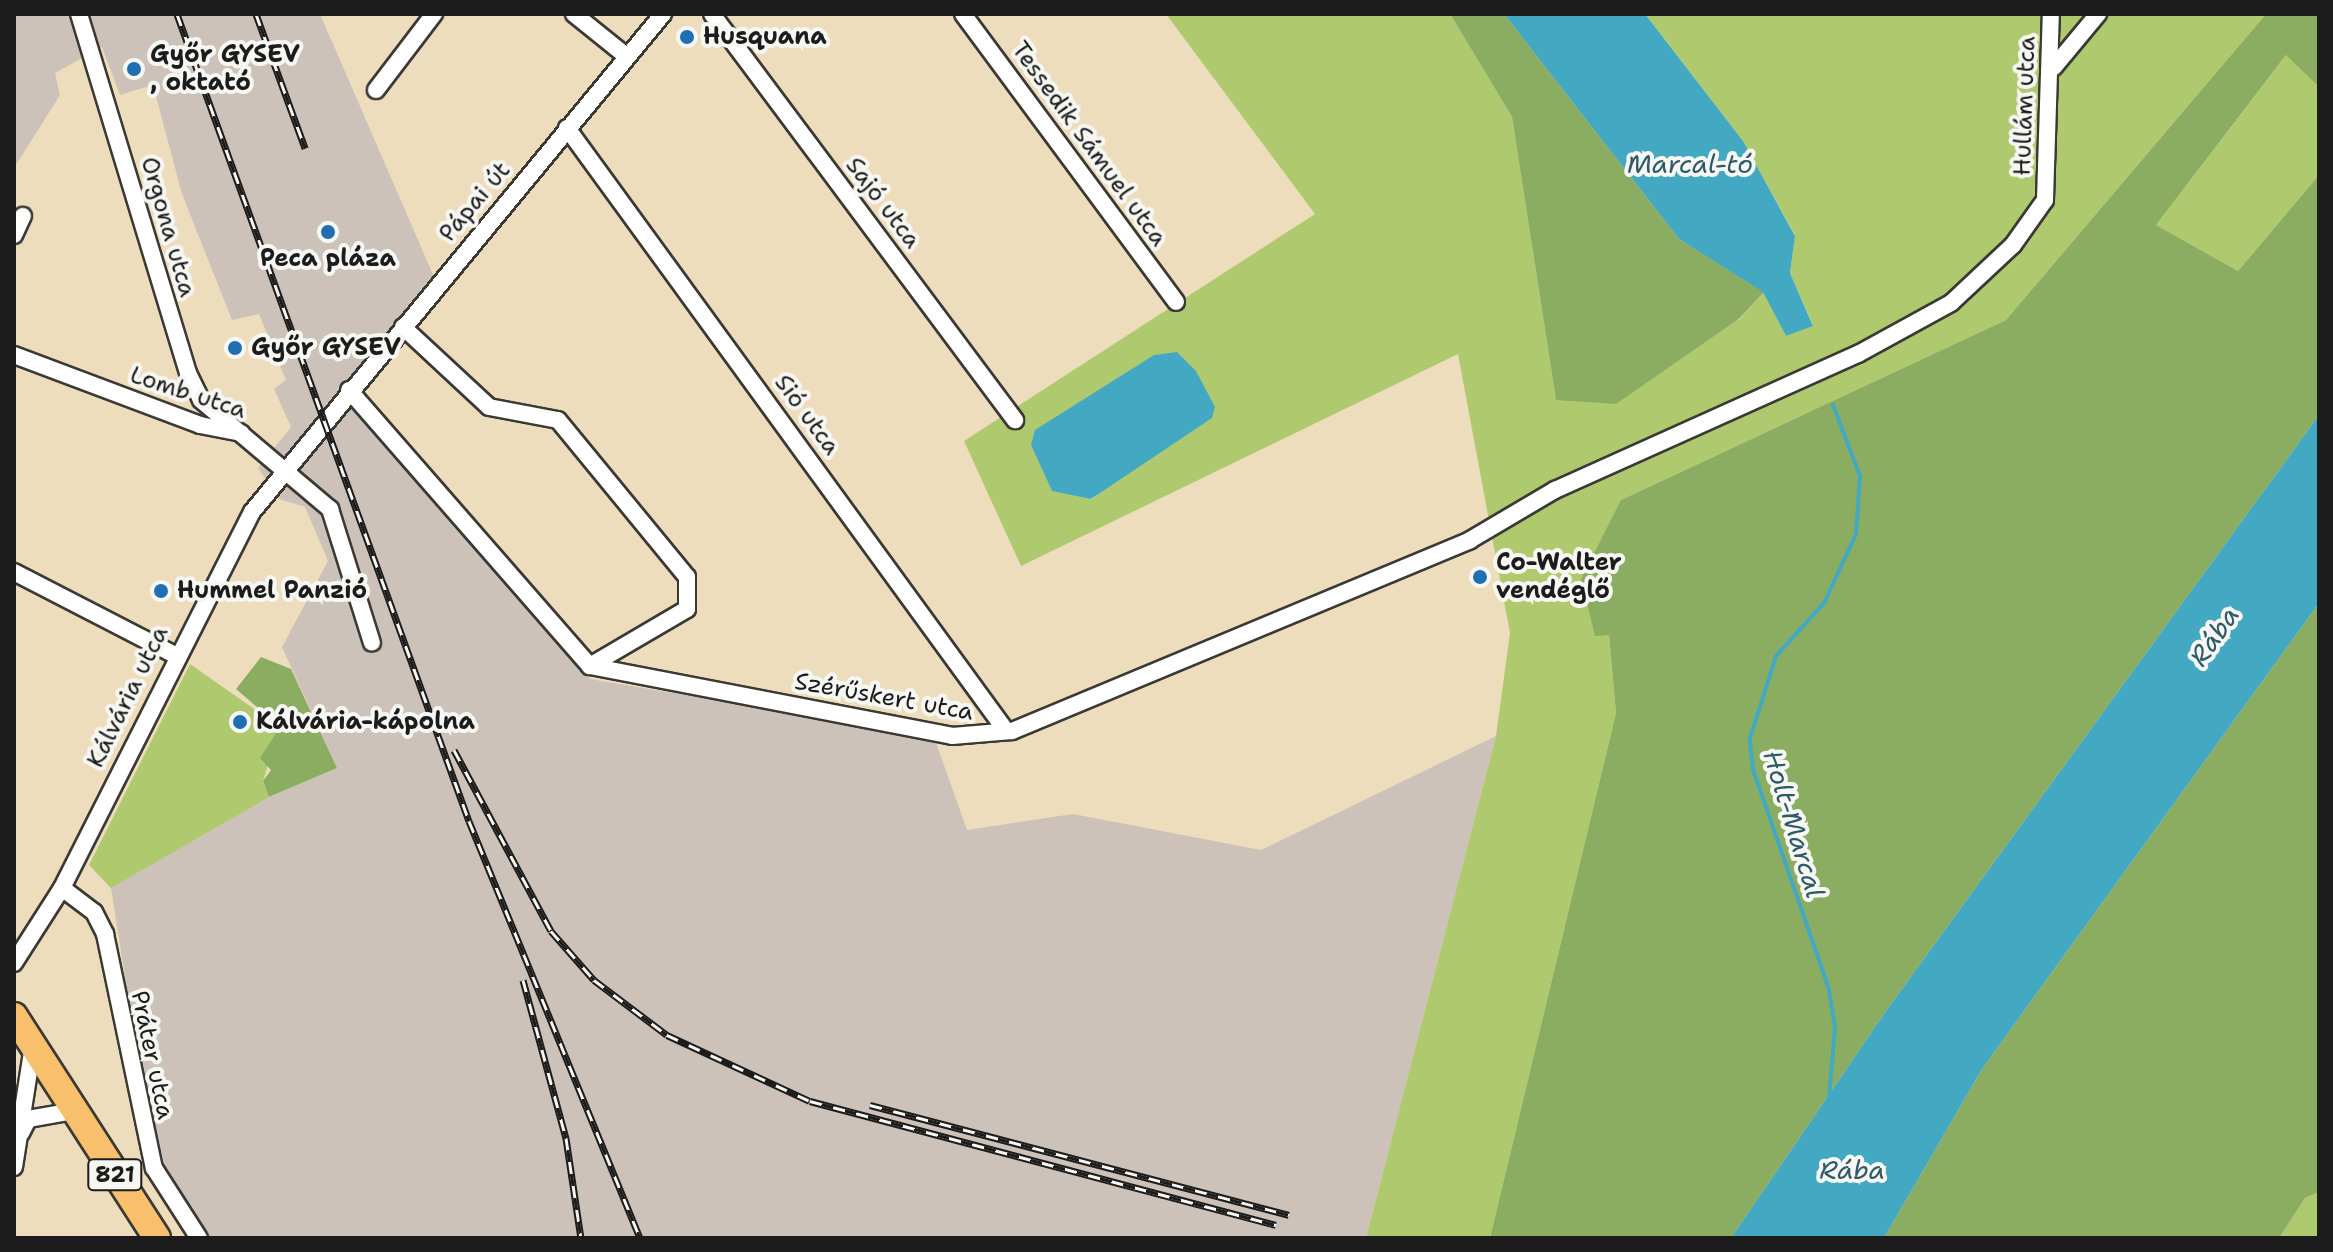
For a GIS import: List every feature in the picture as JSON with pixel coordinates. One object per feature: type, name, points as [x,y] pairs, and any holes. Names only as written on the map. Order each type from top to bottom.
[{"type":"main road","name":"821","points":[[14,1016],[157,1238]]},
{"type":"street","name":"Orgona utca","points":[[79,14],[188,373],[201,400],[243,434]]},
{"type":"street","points":[[376,90],[434,14]]},
{"type":"street","points":[[574,14],[626,56]]},
{"type":"street","name":"Pápai út","points":[[323,419],[663,14]]},
{"type":"street","name":"Sajó utca","points":[[712,14],[1015,420]]},
{"type":"street","name":"Tessedik Sámuel utca","points":[[963,14],[1176,302]]},
{"type":"street","name":"Hullám utca","points":[[2045,200],[2054,67],[2051,14]]},
{"type":"street","points":[[2054,67],[2098,14]]},
{"type":"street","name":"Sió utca","points":[[567,128],[1006,731]]},
{"type":"street","name":"Szérűskert utca","points":[[590,666],[952,736],[1006,731],[1470,540],[1930,317],[2003,254],[2045,200]]},
{"type":"street","points":[[14,235],[23,216]]},
{"type":"street","points":[[349,390],[590,666],[687,609],[687,577],[558,420],[489,407],[403,327]]},
{"type":"street","name":"Lomb utca","points":[[14,355],[200,425],[243,434],[330,509],[372,643]]},
{"type":"street","name":"Kálvária utca","points":[[14,963],[62,888],[175,655],[284,468],[323,419]]},
{"type":"street","points":[[14,572],[175,655]]},
{"type":"street","name":"Práter utca","points":[[62,888],[100,922],[154,1168],[199,1238]]},
{"type":"street","points":[[14,1167],[33,1044]]},
{"type":"street","points":[[16,1142],[28,1119],[74,1111]]},
{"type":"shaded area","points":[[14,14],[320,14],[441,293],[352,402],[590,679],[934,737],[967,830],[1073,814],[1261,850],[1496,736],[1366,1238],[205,1238],[152,1148],[111,888],[251,805],[337,768],[282,647],[328,561],[305,507],[279,499],[258,468],[291,427],[274,389],[286,380],[259,314],[232,320],[182,194],[153,85],[120,95],[102,47],[55,73],[60,95],[14,168]]},
{"type":"green space","points":[[1166,14],[1450,14],[1512,117],[1556,400],[1740,319],[1764,292],[1786,336],[1813,325],[1790,273],[1795,235],[1743,141],[1645,14],[2266,14],[2006,320],[1621,500],[1609,635],[1616,713],[1490,1238],[1366,1238],[1496,736],[1510,633],[1458,354],[1021,566],[964,441],[1315,214]],"holes":[[[1031,445],[1136,464],[1092,499],[1052,490]]]},
{"type":"green space","points":[[1450,14],[1504,14],[1679,239],[1764,292],[1740,318],[1616,404],[1556,400],[1512,117]]},
{"type":"green space","points":[[2266,14],[2319,14],[2319,87],[2286,55],[2156,225],[2238,271],[2319,175],[2319,415],[1886,1011],[1731,1238],[1490,1238],[1616,713],[1609,635],[1595,636],[1581,579],[1621,500],[2006,320]]},
{"type":"green space","points":[[2287,54],[2319,87],[2319,175],[2238,271],[2156,225]]},
{"type":"green space","points":[[2319,603],[2319,1192],[2305,1198],[2279,1238],[1884,1238],[1982,1069]]},
{"type":"green space","points":[[261,657],[291,669],[337,768],[269,797],[263,781],[271,770],[260,758],[280,727],[236,689]]},
{"type":"green space","points":[[190,664],[280,727],[263,781],[269,797],[111,888],[89,865]]},
{"type":"green space","points":[[2319,1192],[2319,1238],[2279,1238],[2305,1198]]},
{"type":"water","name":"Marcal-tó","points":[[1504,14],[1645,14],[1743,141],[1795,236],[1790,273],[1813,326],[1786,336],[1763,292],[1679,239]]},
{"type":"water","points":[[1177,352],[1196,371],[1215,407],[1212,418],[1091,499],[1052,491],[1031,445],[1035,430],[1154,355]]},
{"type":"water","name":"Rába","points":[[2319,415],[2319,603],[1982,1069],[1884,1238],[1731,1238],[1886,1011]]},
{"type":"waterway","name":"Holt-Marcal","points":[[1829,1097],[1835,1028],[1829,989],[1753,769],[1750,738],[1776,656],[1824,603],[1856,534],[1860,476],[1833,405]]},
{"type":"railway","points":[[177,14],[469,821],[640,1238]]},
{"type":"railway","points":[[256,14],[305,148]]},
{"type":"railway","points":[[454,750],[551,931],[594,980],[667,1035],[810,1101],[1276,1225]]},
{"type":"railway","points":[[523,980],[566,1138],[581,1238]]},
{"type":"railway","points":[[870,1105],[1289,1215]]},
{"type":"place","name":"Husquana","points":[[687,37]]},
{"type":"place","name":"Győr GYSEV , oktató","points":[[134,69]]},
{"type":"place","name":"Peca pláza","points":[[328,232]]},
{"type":"place","name":"Győr GYSEV","points":[[235,348]]},
{"type":"place","name":"Co-Walter vendéglő","points":[[1480,577]]},
{"type":"place","name":"Hummel Panzió","points":[[161,591]]},
{"type":"place","name":"Kálvária-kápolna","points":[[240,722]]}]
